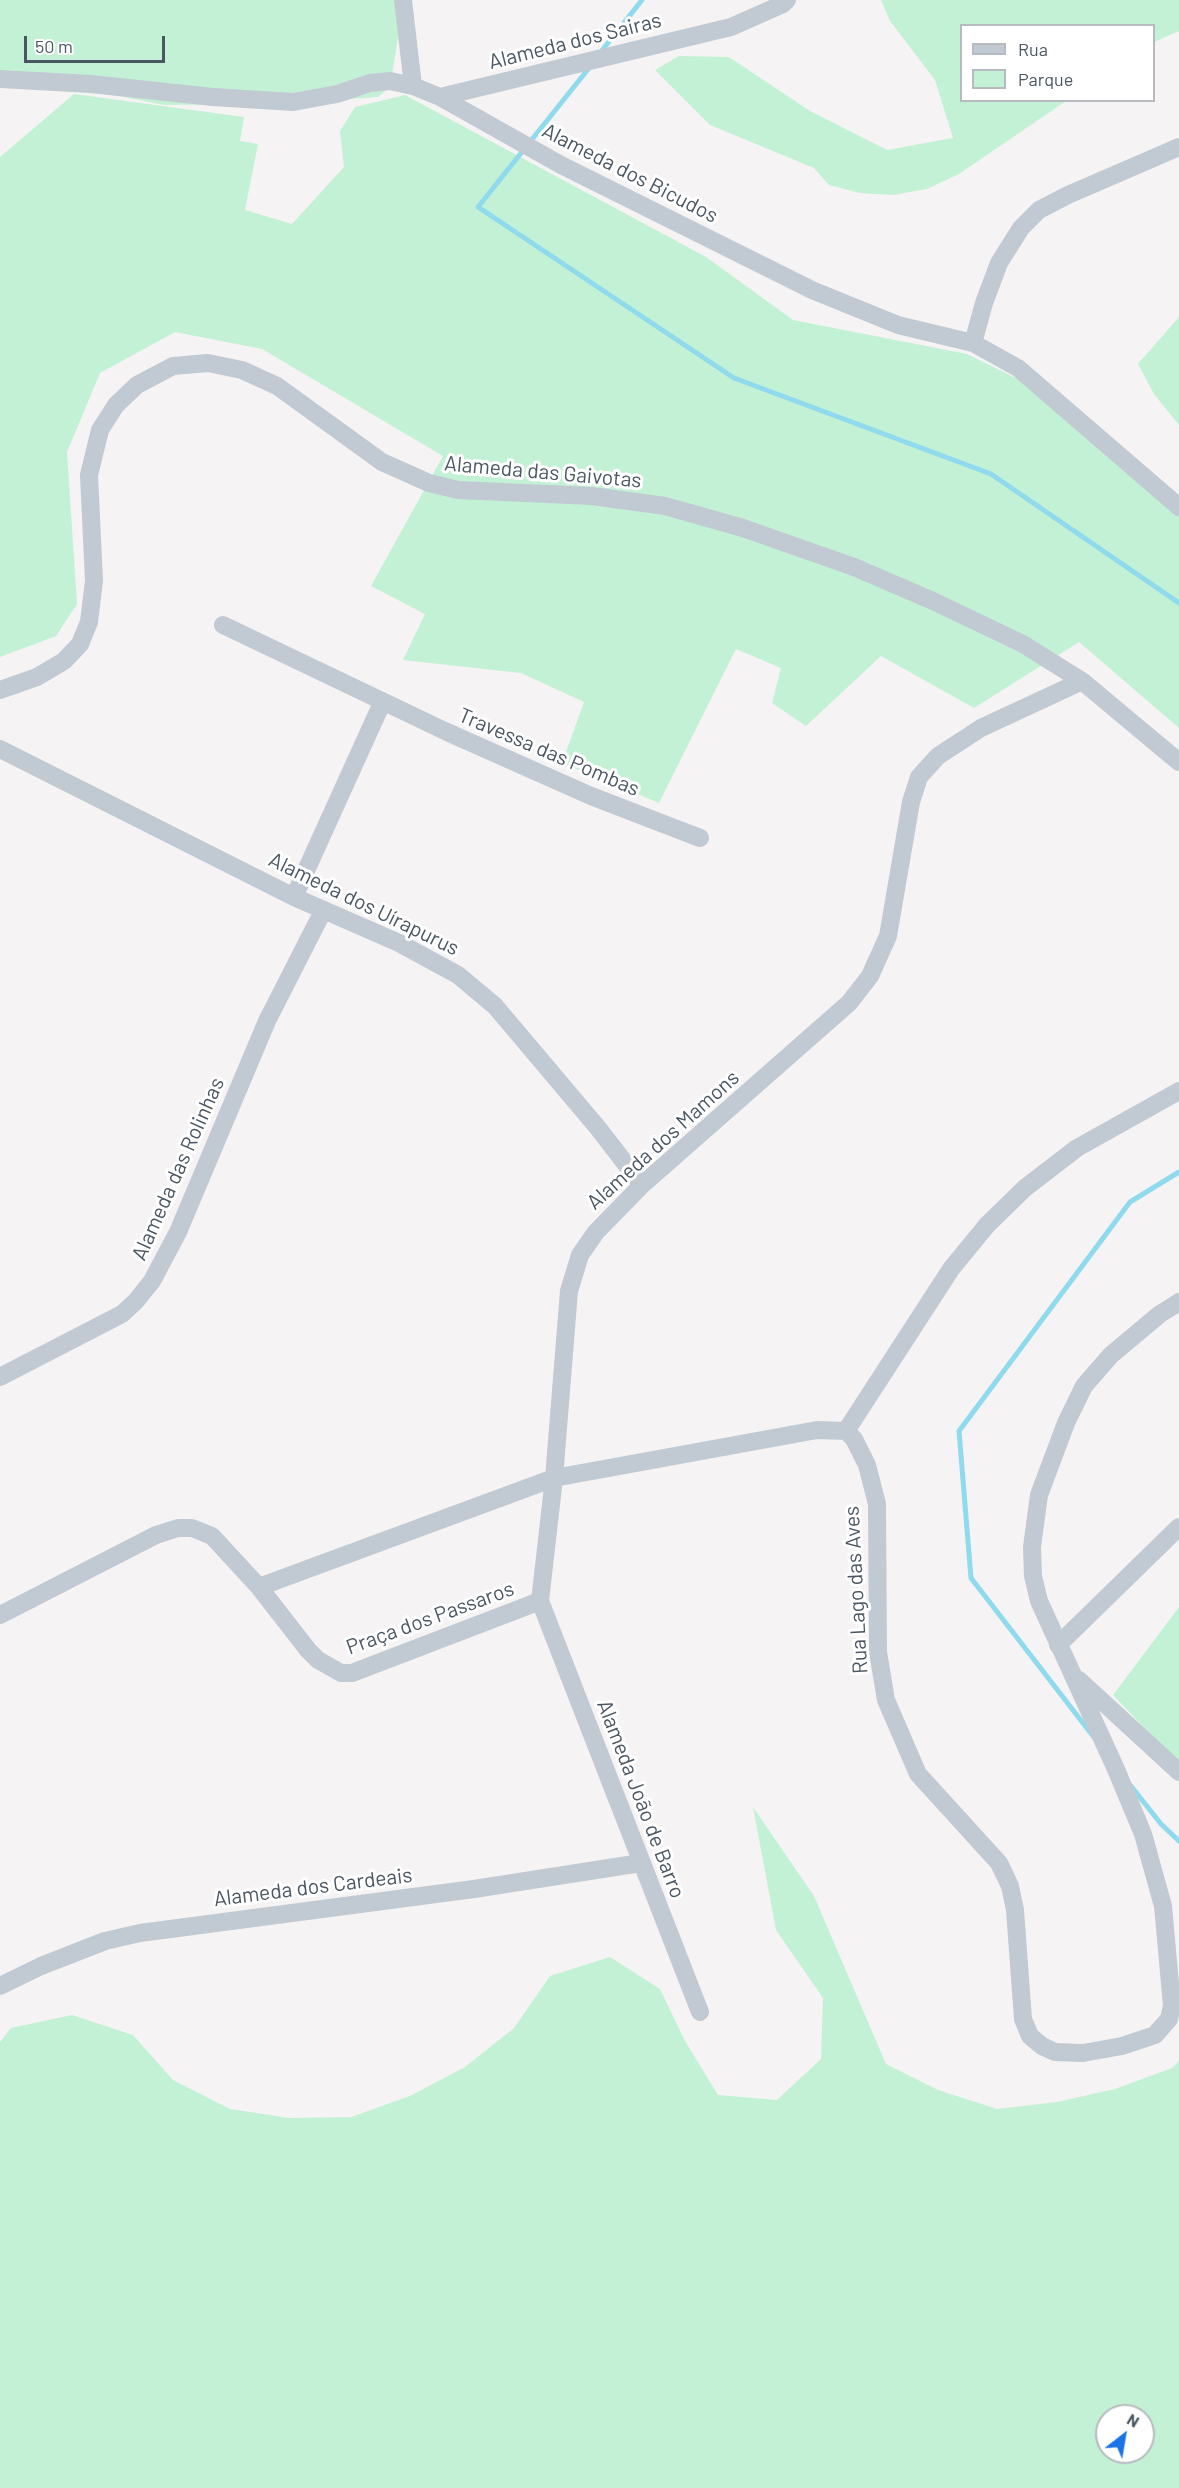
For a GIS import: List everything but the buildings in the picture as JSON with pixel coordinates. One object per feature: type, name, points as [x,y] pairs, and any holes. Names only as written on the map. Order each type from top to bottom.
[{"type":"street","points":[[403,0],[412,86]]},
{"type":"street","name":"Alameda dos Sairas","points":[[440,97],[731,27],[783,4],[787,0]]},
{"type":"street","name":"Alameda dos Bicudos","points":[[0,79],[92,84],[213,97],[293,102],[390,81],[412,86],[440,97],[561,165],[812,290],[898,325],[973,343],[1018,368],[1179,507]]},
{"type":"street","points":[[973,343],[984,303],[999,264],[1021,228],[1039,210],[1179,147]]},
{"type":"street","name":"Alameda das Gaivotas","points":[[0,690],[37,677],[64,661],[80,644],[89,622],[94,581],[89,475],[100,430],[116,405],[137,385],[173,366],[208,363],[242,370],[277,386],[382,462],[429,483],[458,490],[592,495],[665,506],[743,528],[854,567],[933,601],[1023,644],[1082,681],[1179,762]]},
{"type":"street","name":"Travessa das Pombas","points":[[223,625],[382,703],[591,796],[700,838]]},
{"type":"street","name":"Alameda dos Mamons","points":[[554,1478],[569,1291],[580,1255],[596,1232],[642,1185],[849,1003],[870,976],[888,936],[911,802],[919,777],[938,756],[981,728],[1082,681]]},
{"type":"street","points":[[294,897],[382,703]]},
{"type":"street","name":"Alameda dos Uírapurus","points":[[0,748],[294,897],[399,943],[458,975],[486,998],[598,1128],[642,1185]]},
{"type":"street","name":"Alameda das Rolinhas","points":[[0,1377],[122,1314],[152,1281],[178,1232],[267,1021],[323,911]]},
{"type":"street","points":[[0,1615],[156,1535],[178,1528],[192,1528],[212,1536],[259,1587],[554,1478],[817,1430],[846,1431],[951,1269],[987,1225],[1025,1188],[1077,1148],[1179,1091]]},
{"type":"street","name":"Rua Lago das Aves","points":[[846,1431],[854,1439],[867,1465],[877,1504],[878,1652],[886,1701],[918,1774],[999,1863],[1010,1886],[1015,1910],[1023,2019],[1030,2036],[1042,2046],[1055,2052],[1083,2053],[1122,2046],[1155,2035],[1169,2019],[1172,2006],[1163,1906],[1143,1834],[1039,1601],[1033,1576],[1032,1547],[1040,1495],[1066,1424],[1084,1386],[1111,1355],[1160,1314],[1179,1302]]},
{"type":"street","name":"Praça dos Passaros","points":[[259,1587],[318,1660],[341,1673],[352,1673],[540,1601],[554,1478]]},
{"type":"street","points":[[1058,1645],[1179,1527]]},
{"type":"street","name":"Alameda João de Barro","points":[[540,1601],[700,2013]]},
{"type":"street","points":[[1073,1675],[1179,1772]]},
{"type":"street","name":"Alameda dos Cardeais","points":[[0,1986],[41,1966],[105,1941],[140,1933],[474,1889],[640,1863]]},
{"type":"green space","points":[[0,0],[404,0],[390,87],[378,97],[280,104],[164,105],[59,84],[0,76]]},
{"type":"green space","points":[[881,0],[1179,0],[1179,31],[1155,42],[1155,24],[960,24],[960,102],[1065,102],[959,174],[927,189],[893,195],[860,193],[829,185],[814,168],[710,125],[655,70],[679,56],[729,57],[810,111],[887,150],[953,138],[935,80],[890,21]]},
{"type":"green space","points":[[74,94],[244,117],[240,141],[258,144],[245,210],[292,224],[344,167],[340,131],[355,107],[405,95],[706,257],[793,320],[967,354],[1020,380],[1179,503],[1179,728],[1079,642],[974,708],[881,656],[806,726],[772,703],[781,668],[736,649],[659,803],[562,763],[584,702],[521,673],[403,660],[425,614],[371,586],[443,456],[262,349],[175,332],[100,373],[67,452],[77,604],[56,636],[0,657],[0,157]]},
{"type":"green space","points":[[1179,317],[1179,425],[1154,394],[1138,364]]},
{"type":"green space","points":[[1179,1607],[1179,1764],[1113,1695]]},
{"type":"green space","points":[[753,1807],[814,1896],[886,2064],[938,2090],[997,2109],[1057,2102],[1115,2089],[1172,2068],[1179,2061],[1179,2488],[0,2488],[0,2042],[11,2028],[72,2015],[133,2035],[173,2080],[230,2109],[289,2118],[351,2117],[410,2096],[465,2067],[514,2028],[550,1976],[610,1957],[660,1989],[685,2041],[718,2095],[777,2100],[821,2059],[823,1998],[776,1930]]},
{"type":"waterway","points":[[600,53],[642,0]]},
{"type":"waterway","points":[[589,68],[478,207],[734,378],[991,474],[1179,603]]},
{"type":"waterway","points":[[1093,1736],[971,1578],[959,1431],[1130,1202],[1179,1172]]},
{"type":"waterway","points":[[1131,1786],[1161,1824],[1179,1841]]}]
